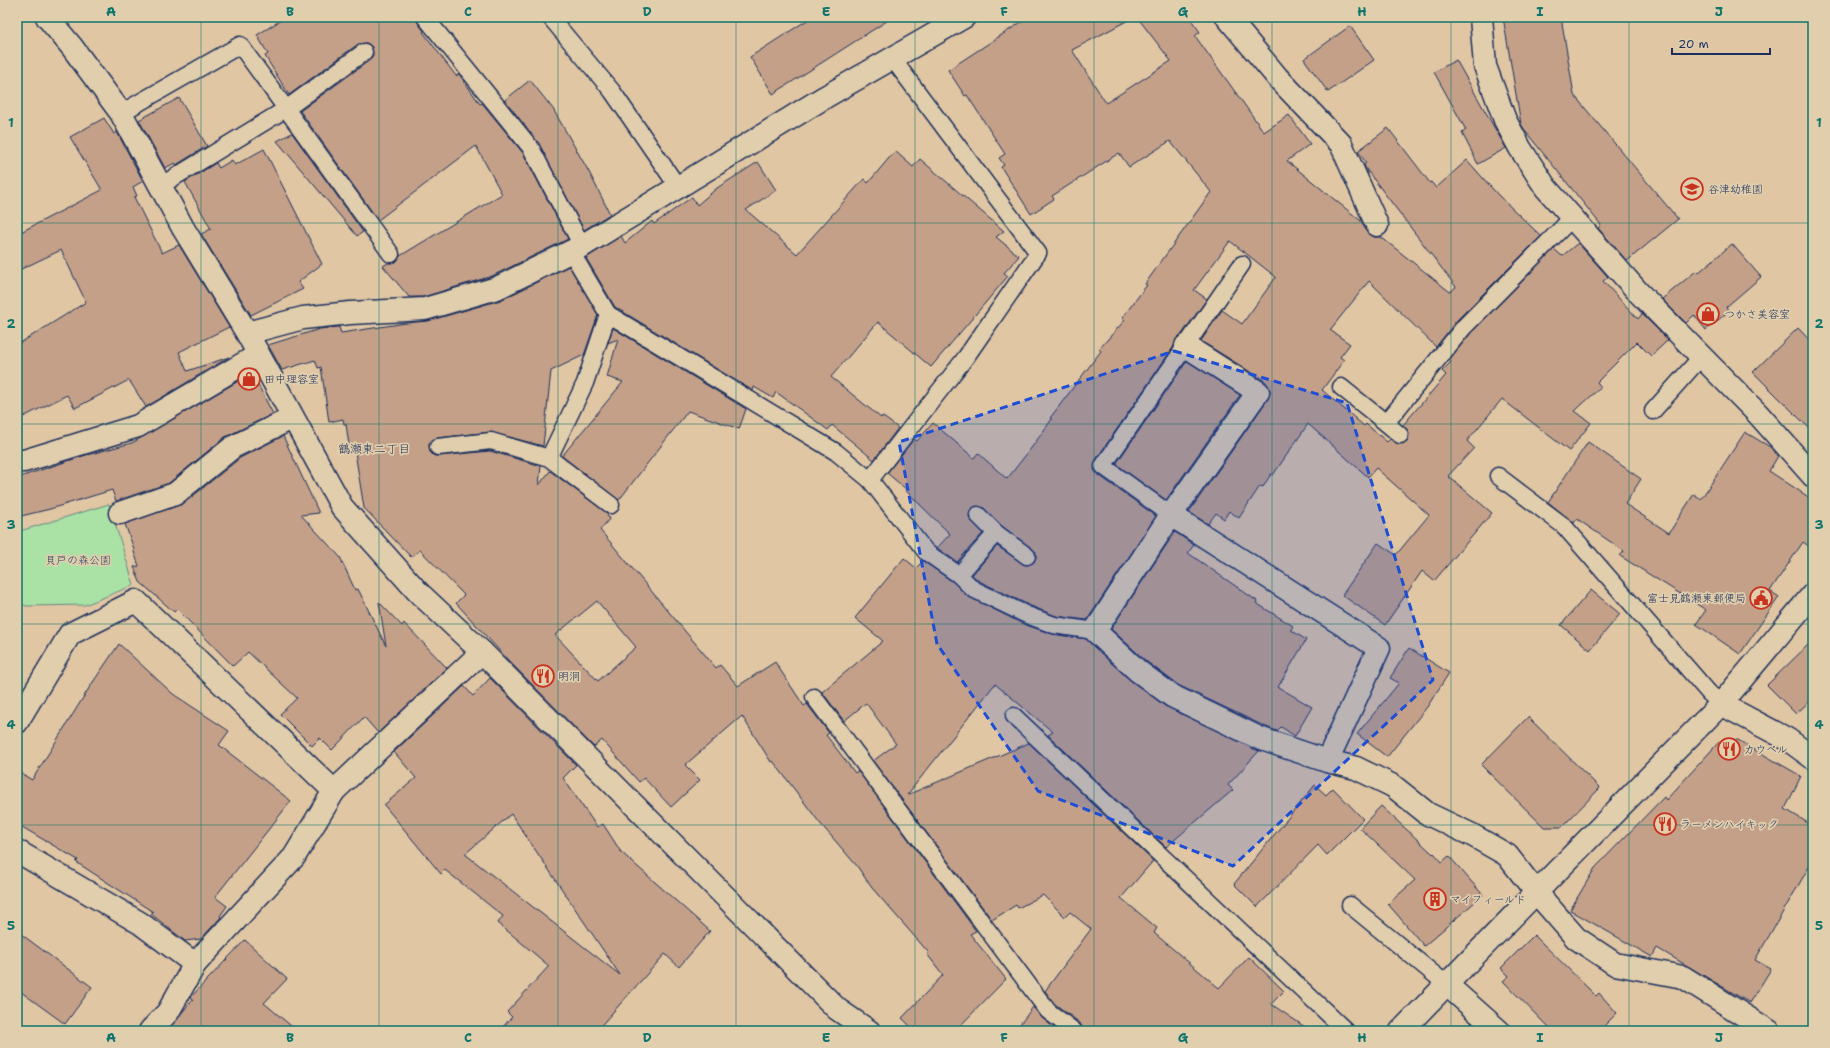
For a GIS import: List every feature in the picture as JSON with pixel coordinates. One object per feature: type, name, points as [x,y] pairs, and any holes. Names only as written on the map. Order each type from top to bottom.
[{"type":"street","points":[[47,17],[72,47],[121,113],[183,228],[247,333],[292,418],[342,507],[418,592],[482,652],[837,1009],[869,1031]]},
{"type":"street","points":[[247,333],[303,318],[350,313],[425,309],[497,288],[576,248],[825,96],[964,17]]},
{"type":"street","points":[[1227,17],[1278,78],[1341,144],[1377,225]]},
{"type":"street","points":[[1481,17],[1485,66],[1505,120],[1520,148],[1546,188],[1638,293],[1758,414],[1813,476]]},
{"type":"street","points":[[1186,346],[1258,392],[1171,514],[1095,631],[1138,671],[1172,696],[1259,738],[1327,761],[1356,768],[1393,786],[1428,814],[1472,835],[1507,855],[1536,892],[1576,938],[1614,964],[1684,977],[1769,1031]]},
{"type":"street","points":[[17,461],[24,461],[138,426],[258,355]]},
{"type":"street","points":[[120,513],[175,494],[233,448],[292,418]]},
{"type":"street","points":[[1171,514],[1379,648],[1327,761]]},
{"type":"street","points":[[1402,1031],[1536,892],[1722,704],[1813,594]]},
{"type":"street","points":[[17,722],[70,634],[136,602],[334,791]]},
{"type":"street","points":[[150,1031],[168,1012],[195,964],[294,857],[334,791],[482,652]]},
{"type":"street","points":[[1722,704],[1787,739],[1813,758]]},
{"type":"street","points":[[17,851],[140,923],[195,964]]},
{"type":"street","points":[[1446,984],[1498,1031]]},
{"type":"lane","points":[[425,17],[531,148],[576,248],[608,314],[836,452],[870,480],[926,552],[959,575],[973,589],[1027,615],[1054,625],[1095,631]]},
{"type":"lane","points":[[550,17],[612,91],[678,187]]},
{"type":"lane","points":[[121,113],[240,45],[390,254]]},
{"type":"lane","points":[[160,186],[286,109],[364,52]]},
{"type":"lane","points":[[870,480],[966,357],[1038,253],[892,58]]},
{"type":"lane","points":[[1386,423],[1464,327],[1572,218]]},
{"type":"lane","points":[[1171,514],[1103,466],[1242,264]]},
{"type":"lane","points":[[549,458],[585,383],[608,314]]},
{"type":"lane","points":[[1653,411],[1702,356]]},
{"type":"lane","points":[[1340,387],[1400,435]]},
{"type":"lane","points":[[438,447],[492,441],[549,458],[611,505]]},
{"type":"lane","points":[[1498,476],[1564,526],[1709,693],[1722,704]]},
{"type":"lane","points":[[978,515],[996,533],[1026,556]]},
{"type":"lane","points":[[959,575],[996,533]]},
{"type":"lane","points":[[814,697],[1048,1011],[1074,1031]]},
{"type":"lane","points":[[1014,716],[1346,1031]]},
{"type":"lane","points":[[1350,906],[1446,984]]},
{"type":"highlighted area","points":[[1174,351],[1347,403],[1433,680],[1233,866],[1038,791],[937,644],[899,442]]},
{"type":"green space","name":"貝戸の森公園","points":[[109,504],[134,585],[85,605],[27,606],[17,603],[17,532]]},
{"type":"building","points":[[286,17],[416,17],[418,23],[424,31],[423,32],[456,76],[459,74],[480,104],[482,103],[523,153],[568,239],[492,276],[423,297],[409,297],[383,266],[388,263],[396,262],[400,256],[502,194],[476,146],[378,220],[300,111],[370,60],[373,55],[372,47],[367,43],[358,44],[289,95],[265,56],[268,54],[257,35]]},
{"type":"building","points":[[812,17],[893,17],[773,94],[750,57]]},
{"type":"building","points":[[1029,17],[1134,17],[1072,50],[1106,103],[1171,61],[1137,17],[1189,17],[1200,32],[1195,36],[1264,132],[1289,115],[1310,144],[1287,161],[1361,221],[1369,235],[1381,237],[1450,292],[1456,287],[1366,169],[1364,165],[1366,163],[1358,151],[1388,128],[1430,183],[1431,182],[1436,188],[1467,160],[1498,195],[1541,236],[1457,320],[1436,347],[1369,281],[1330,330],[1350,344],[1340,357],[1344,360],[1322,390],[1364,426],[1366,424],[1387,442],[1390,439],[1399,444],[1407,441],[1409,432],[1403,425],[1446,375],[1442,371],[1451,362],[1449,360],[1471,333],[1554,249],[1562,256],[1578,243],[1608,277],[1603,281],[1638,319],[1642,314],[1668,340],[1651,356],[1637,342],[1597,382],[1601,387],[1575,411],[1591,423],[1569,451],[1502,399],[1467,441],[1474,448],[1448,476],[1492,513],[1434,581],[1422,571],[1385,625],[1342,595],[1378,543],[1396,555],[1429,515],[1376,468],[1368,477],[1308,424],[1273,475],[1271,474],[1263,487],[1260,486],[1239,518],[1229,511],[1224,519],[1216,513],[1208,524],[1189,512],[1268,399],[1270,393],[1269,387],[1265,381],[1201,341],[1222,310],[1242,324],[1276,277],[1230,241],[1194,290],[1207,299],[1182,334],[1176,339],[1174,346],[1095,461],[1094,470],[1097,474],[1156,516],[1087,620],[1056,616],[1031,606],[979,581],[972,575],[997,546],[1026,565],[1034,562],[1036,552],[1002,526],[984,508],[976,506],[971,509],[969,517],[983,533],[957,562],[937,548],[950,534],[905,490],[906,489],[887,473],[914,439],[917,441],[933,423],[974,458],[978,453],[1007,479],[1052,419],[1050,418],[1101,351],[1099,349],[1125,320],[1122,318],[1147,285],[1145,284],[1211,192],[1170,141],[1129,167],[1119,153],[1052,196],[1054,199],[1031,214],[1001,167],[1004,165],[999,158],[1005,154],[967,95],[965,96],[948,70]]},
{"type":"building","points":[[1503,17],[1561,17],[1574,95],[1678,219],[1627,261],[1598,228],[1601,225],[1521,124]]},
{"type":"building","points":[[1350,26],[1374,60],[1328,92],[1304,59]]},
{"type":"building","points":[[1456,60],[1506,148],[1478,164],[1462,133],[1466,130],[1434,72]]},
{"type":"building","points":[[530,80],[553,109],[589,172],[610,214],[584,230],[539,144],[505,100]]},
{"type":"building","points":[[179,98],[207,146],[176,165],[175,163],[165,168],[139,120]]},
{"type":"building","points":[[104,118],[114,134],[117,132],[143,181],[133,187],[137,196],[134,197],[162,253],[179,245],[229,327],[179,352],[187,371],[229,357],[146,407],[129,380],[75,408],[67,395],[17,420],[17,345],[86,302],[61,250],[17,271],[17,234],[102,190],[70,137]]},
{"type":"building","points":[[292,133],[363,232],[357,236],[277,141]]},
{"type":"building","points":[[264,149],[322,264],[298,282],[303,289],[251,315],[201,234],[211,229],[185,182],[216,163],[219,168],[232,160],[235,165]]},
{"type":"building","points":[[895,151],[913,167],[920,159],[1004,231],[996,237],[1019,256],[1004,273],[1008,276],[931,367],[878,322],[831,377],[881,418],[882,416],[898,428],[874,460],[832,425],[828,430],[776,392],[773,398],[754,387],[753,391],[615,307],[586,258],[621,236],[625,243],[652,221],[654,224],[692,197],[697,205],[717,188],[758,162],[776,190],[746,210],[797,254],[864,179],[868,183]]},
{"type":"building","points":[[1732,244],[1761,277],[1726,307],[1729,311],[1706,330],[1694,315],[1686,323],[1662,299],[1696,271],[1698,273]]},
{"type":"building","points":[[569,266],[598,315],[584,355],[551,371],[543,446],[490,432],[437,438],[429,444],[430,452],[434,456],[439,456],[490,451],[541,466],[539,485],[550,471],[608,514],[607,516],[610,518],[600,530],[716,668],[720,665],[738,686],[775,662],[804,706],[807,704],[829,733],[826,735],[855,773],[858,771],[976,931],[970,934],[1006,979],[955,1031],[915,1031],[902,1018],[943,975],[927,954],[929,953],[872,888],[857,866],[819,822],[773,761],[771,762],[742,716],[685,765],[700,780],[671,807],[644,778],[639,782],[602,740],[594,747],[508,660],[456,603],[464,595],[420,550],[411,557],[364,508],[355,452],[350,453],[346,424],[344,424],[343,419],[329,422],[321,367],[318,368],[315,360],[282,370],[268,345],[320,329],[339,327],[341,333],[428,321],[501,300]],"holes":[[[597,601],[636,647],[598,681],[555,635]]]},
{"type":"building","points":[[613,328],[746,409],[739,429],[688,411],[619,500],[562,456],[623,382],[607,377],[618,339],[608,343]]},
{"type":"building","points":[[1798,328],[1813,344],[1813,432],[1753,372]]},
{"type":"building","points":[[1187,361],[1240,395],[1166,500],[1116,464]]},
{"type":"building","points":[[254,372],[257,378],[255,379],[273,414],[225,437],[169,483],[116,501],[112,490],[50,509],[17,517],[17,478],[83,456],[132,443]]},
{"type":"building","points":[[1745,432],[1770,447],[1778,456],[1769,471],[1813,500],[1813,549],[1803,542],[1770,591],[1779,597],[1740,654],[1696,624],[1706,610],[1620,556],[1624,551],[1577,519],[1574,523],[1548,502],[1588,442],[1641,479],[1625,504],[1669,533],[1694,494],[1701,499]]},
{"type":"building","points":[[283,436],[319,513],[301,515],[340,557],[355,590],[358,589],[386,646],[379,602],[402,626],[404,623],[447,668],[378,733],[364,717],[332,750],[320,738],[312,746],[280,714],[297,698],[248,652],[233,666],[177,609],[174,612],[140,582],[134,567],[139,566],[125,524],[183,504],[240,458]]},
{"type":"building","points":[[1175,532],[1194,545],[1188,553],[1257,601],[1256,603],[1293,626],[1291,630],[1306,640],[1278,687],[1312,707],[1295,736],[1281,727],[1277,731],[1264,726],[1178,685],[1146,661],[1111,629]]},
{"type":"building","points":[[904,558],[916,568],[923,561],[953,582],[969,597],[1023,624],[1052,634],[1086,639],[1130,680],[1165,706],[1259,751],[1228,785],[1233,790],[1166,847],[1048,735],[1053,732],[995,684],[907,795],[1029,743],[1153,861],[1121,898],[1157,928],[1154,933],[1219,988],[1249,957],[1284,991],[1271,1004],[1311,1031],[1083,1031],[1080,1023],[1055,1004],[1045,991],[1091,929],[1070,912],[1065,917],[1043,895],[1018,908],[1016,905],[992,920],[873,761],[896,744],[866,703],[844,721],[822,692],[883,641],[855,618]]},
{"type":"building","points":[[1591,590],[1620,614],[1590,650],[1561,625]]},
{"type":"building","points":[[1813,640],[1813,698],[1796,714],[1767,685]]},
{"type":"building","points":[[119,644],[173,694],[229,731],[219,745],[291,801],[215,897],[227,906],[220,916],[221,917],[201,939],[185,941],[151,914],[153,912],[76,862],[78,860],[17,824],[17,771],[32,780],[91,685]]},
{"type":"building","points":[[1409,648],[1449,673],[1427,707],[1387,757],[1357,734],[1399,683],[1390,678]]},
{"type":"building","points":[[490,678],[576,765],[563,778],[597,827],[603,824],[621,852],[710,931],[679,967],[665,954],[596,1031],[499,1031],[512,1017],[507,1012],[549,966],[498,923],[503,916],[445,870],[441,874],[384,805],[416,778],[394,752],[464,686],[473,696]],"holes":[[[511,814],[620,975],[465,854]]]},
{"type":"building","points":[[1528,717],[1600,788],[1562,827],[1544,827],[1481,765]]},
{"type":"building","points":[[1738,740],[1801,776],[1785,809],[1813,826],[1813,860],[1755,960],[1771,969],[1750,1003],[1657,948],[1652,957],[1570,910],[1595,868],[1664,797],[1666,800],[1720,741]]},
{"type":"building","points":[[1315,785],[1326,795],[1333,788],[1363,819],[1327,855],[1318,845],[1257,907],[1234,884]]},
{"type":"building","name":"マイフィールド","points":[[1381,806],[1433,854],[1434,853],[1442,862],[1449,856],[1483,895],[1424,946],[1388,904],[1415,880],[1360,828]]},
{"type":"building","points":[[17,931],[92,987],[65,1024],[17,989]]},
{"type":"building","points":[[1534,935],[1596,996],[1599,993],[1617,1013],[1599,1031],[1552,1031],[1503,981],[1509,976],[1501,968]]},
{"type":"building","points":[[245,940],[287,979],[264,1003],[297,1031],[167,1031],[193,999],[191,997]]},
{"type":"building","points":[[1033,1007],[1042,1018],[1058,1031],[1015,1031]]},
{"type":"place","name":"谷津幼稚園","points":[[1692,189]]},
{"type":"place","name":"つかさ美容室","points":[[1708,314]]},
{"type":"place","name":"田中理容室","points":[[249,379]]},
{"type":"place","name":"富士見鶴瀬東郵便局","points":[[1761,598]]},
{"type":"place","name":"明洞","points":[[543,676]]},
{"type":"place","name":"カウベル","points":[[1729,749]]},
{"type":"place","name":"ラーメンハイキック","points":[[1665,824]]},
{"type":"place","name":"マイフィールド","points":[[1435,899]]},
{"type":"district","name":"鶴瀬東二丁目","points":[[374,449]]}]
